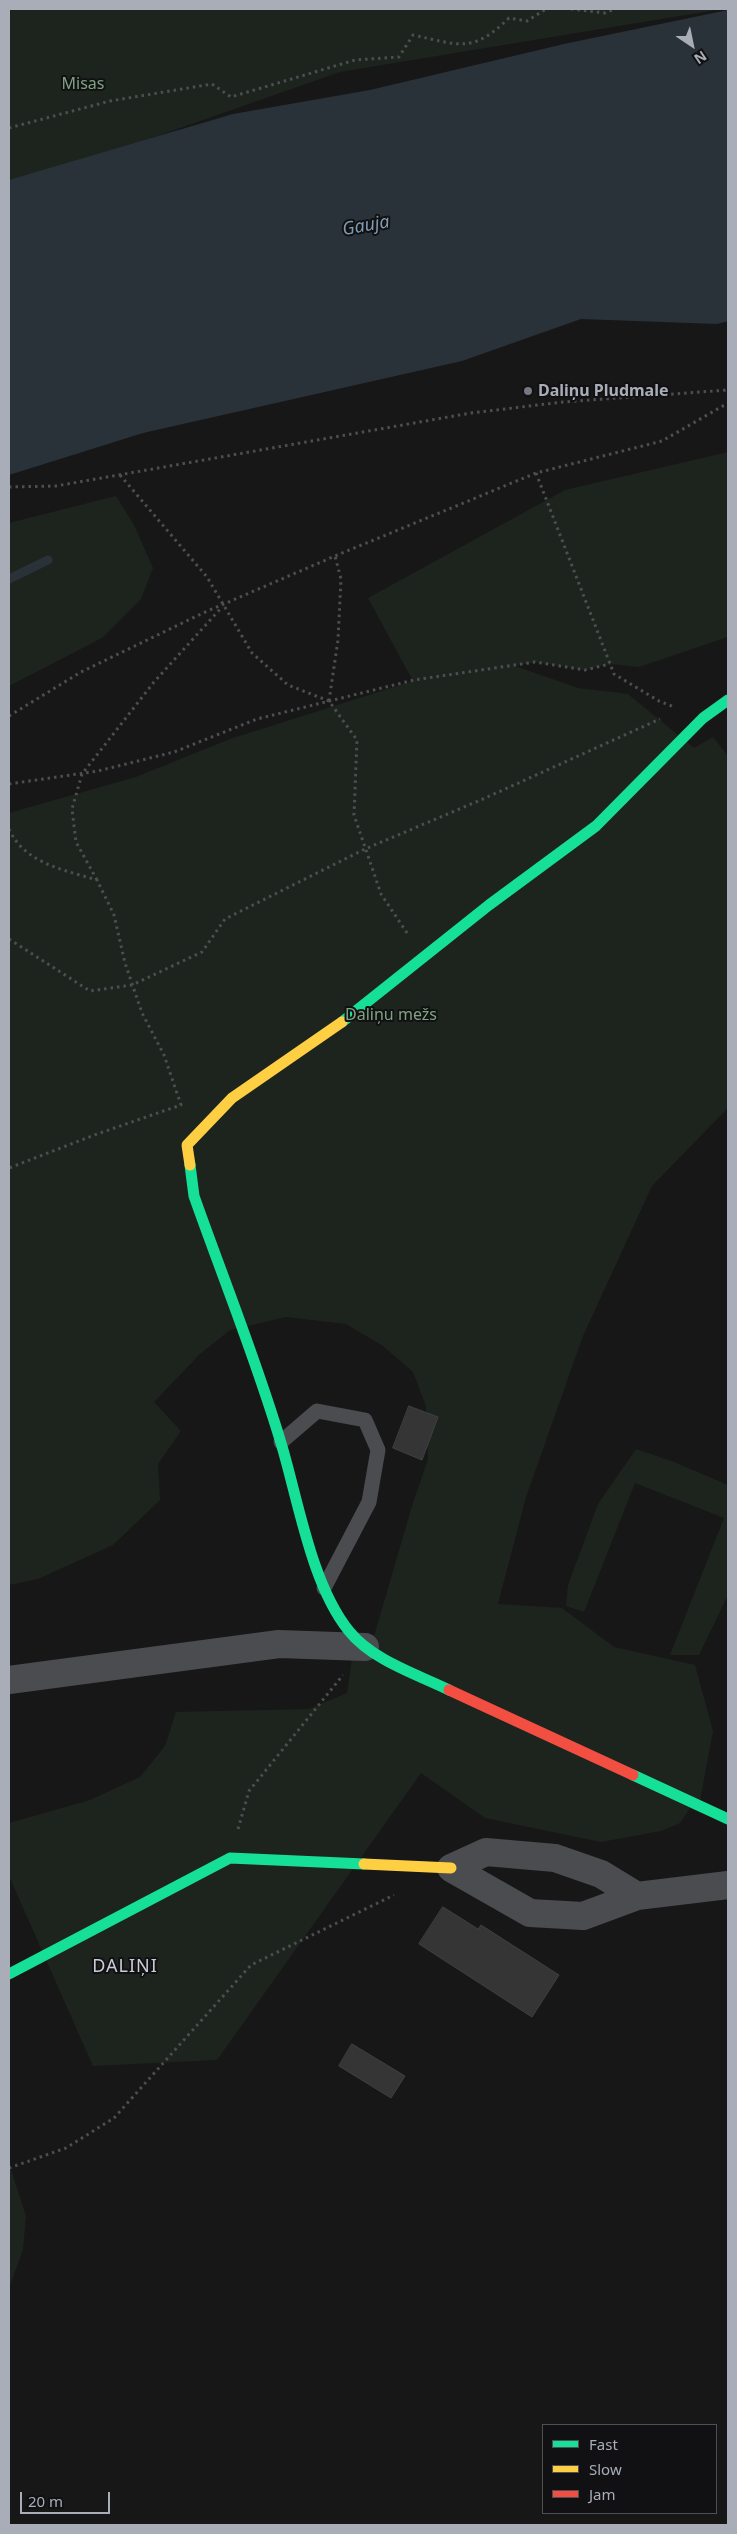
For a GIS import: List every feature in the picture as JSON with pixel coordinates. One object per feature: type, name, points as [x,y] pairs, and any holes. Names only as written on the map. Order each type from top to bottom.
[{"type":"street","points":[[728,700],[703,718],[596,826],[489,905],[349,1016],[232,1098],[187,1145],[194,1196],[281,1442],[306,1535],[324,1588],[348,1630],[365,1647],[409,1671],[728,1819]]},
{"type":"street","points":[[9,1680],[279,1644],[365,1647]]},
{"type":"street","points":[[451,1868],[486,1852],[555,1858],[601,1874],[637,1896]]},
{"type":"street","points":[[9,1974],[230,1858],[451,1868],[530,1913],[583,1916],[637,1896],[728,1885]]},
{"type":"lane","points":[[281,1442],[317,1411],[365,1420],[378,1450],[369,1502],[324,1588]]},
{"type":"path","points":[[9,128],[110,101],[212,84],[232,97],[355,60],[399,57],[413,34],[462,46],[491,36],[510,18],[527,21],[546,9]]},
{"type":"path","points":[[571,9],[606,13],[615,9]]},
{"type":"path","points":[[9,487],[56,486],[471,413],[563,402],[728,390]]},
{"type":"path","points":[[9,716],[81,672],[224,604],[536,473],[662,441],[728,403]]},
{"type":"path","points":[[536,473],[614,674],[659,701],[681,710],[672,713]]},
{"type":"path","points":[[120,474],[208,576],[252,653],[288,685],[329,701],[357,740],[354,815],[381,894],[423,958]]},
{"type":"path","points":[[329,701],[338,640],[341,579],[335,556]]},
{"type":"path","points":[[9,1168],[97,1134],[181,1105],[164,1055],[142,1013],[132,985],[114,915],[76,842],[72,809],[82,774],[154,682],[224,604]]},
{"type":"path","points":[[9,784],[82,774],[174,752],[257,719],[414,680],[535,662],[585,670],[610,664]]},
{"type":"path","points":[[9,939],[90,991],[132,985],[202,952],[225,919],[365,849],[483,799],[664,717]]},
{"type":"path","points":[[9,829],[30,856],[59,868],[97,880]]},
{"type":"path","points":[[230,1858],[249,1791],[365,1647]]},
{"type":"path","points":[[9,2168],[66,2148],[114,2118],[251,1965],[399,1893]]},
{"type":"green space","name":"Misas","points":[[9,9],[722,9],[340,72],[9,188]]},
{"type":"green space","name":"Daliņu mežs","points":[[728,452],[728,637],[639,667],[610,664],[585,670],[535,662],[515,666],[578,688],[628,694],[694,748],[713,737],[728,756],[728,1108],[652,1186],[583,1336],[526,1497],[498,1604],[562,1608],[614,1647],[695,1665],[713,1731],[700,1801],[696,1799],[680,1823],[661,1831],[601,1842],[485,1818],[421,1773],[217,2060],[93,2066],[9,1876],[9,1823],[90,1800],[140,1777],[165,1746],[176,1712],[309,1709],[347,1693],[355,1638],[372,1643],[412,1506],[428,1459],[426,1406],[413,1372],[383,1346],[346,1324],[286,1317],[230,1330],[200,1354],[154,1402],[181,1431],[158,1464],[160,1500],[113,1545],[38,1579],[9,1585],[9,813],[136,777],[230,739],[413,681],[368,598],[565,490]]},
{"type":"green space","points":[[116,496],[134,525],[153,568],[141,599],[102,638],[9,686],[9,523]]},
{"type":"green space","points":[[636,1449],[674,1462],[728,1485],[728,1595],[699,1655],[670,1655],[724,1518],[635,1483],[584,1612],[566,1606],[568,1585],[598,1504]]},
{"type":"green space","points":[[9,2163],[26,2216],[23,2250],[9,2288]]},
{"type":"water","name":"Gauja","points":[[728,10],[728,321],[717,324],[581,319],[462,361],[143,433],[9,475],[9,180],[233,114],[370,90],[564,44]]},
{"type":"building","points":[[409,1406],[438,1417],[422,1460],[393,1448]]},
{"type":"building","points":[[443,1907],[478,1929],[481,1925],[559,1975],[532,2017],[419,1944]]},
{"type":"building","points":[[352,2044],[405,2076],[391,2098],[339,2066]]},
{"type":"waterway","points":[[9,579],[48,560]]},
{"type":"traffic: fast","points":[[342,1022],[489,905],[596,826],[703,718],[728,700]]},
{"type":"traffic: fast","points":[[190,1165],[194,1196],[261,1380],[281,1443],[307,1540],[325,1590],[336,1612],[349,1631],[370,1650],[395,1665],[449,1690]]},
{"type":"traffic: fast","points":[[633,1775],[728,1819]]},
{"type":"traffic: fast","points":[[9,1974],[230,1858],[364,1864]]},
{"type":"traffic: slow","points":[[190,1165],[187,1145],[232,1098],[342,1022]]},
{"type":"traffic: slow","points":[[364,1864],[451,1868]]},
{"type":"traffic: jam","points":[[449,1690],[633,1775]]},
{"type":"place","name":"Daliņu Pludmale","points":[[528,391]]},
{"type":"district","name":"DALIŅI","points":[[125,1967]]}]
